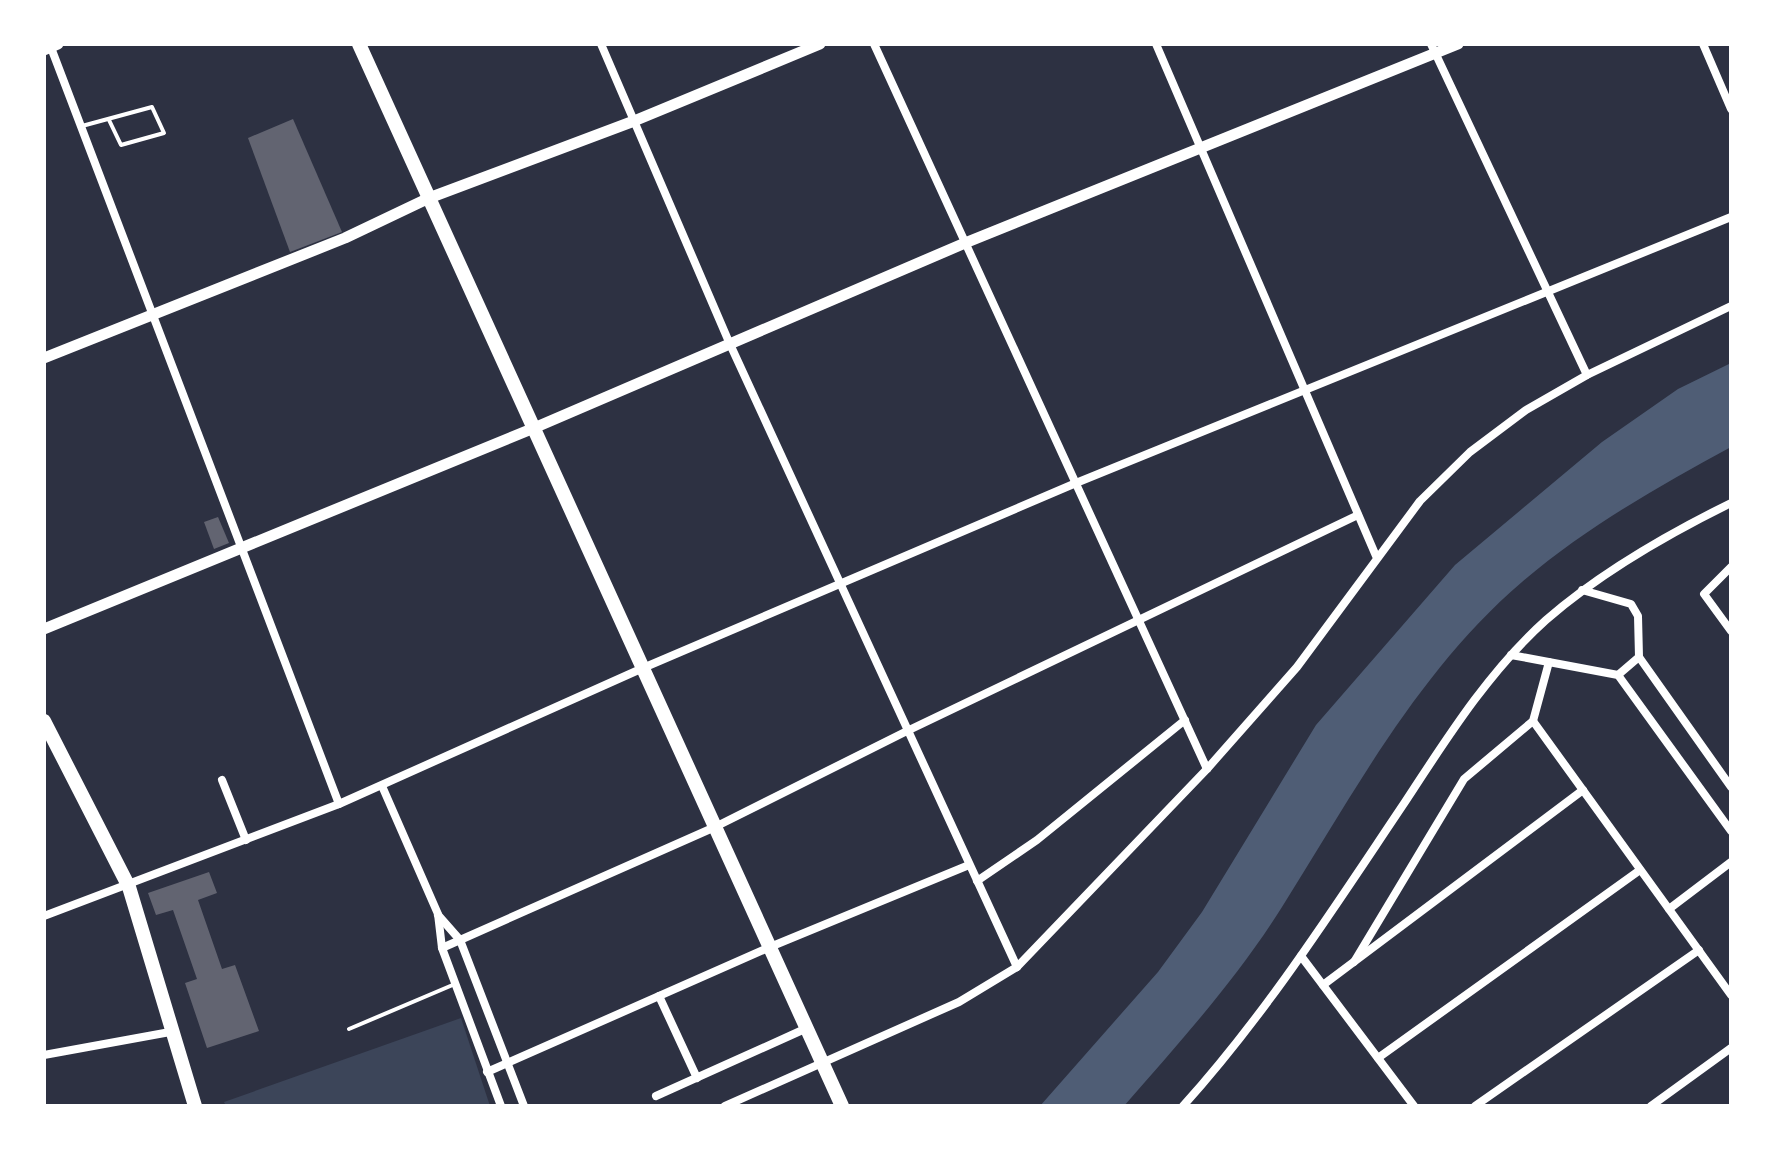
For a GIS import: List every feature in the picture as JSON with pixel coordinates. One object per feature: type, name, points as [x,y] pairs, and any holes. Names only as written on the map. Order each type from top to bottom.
[{"type":"main road","points":[[359,44],[842,1106]]},
{"type":"main road","points":[[44,721],[129,887],[170,1032],[195,1106]]},
{"type":"street","points":[[601,44],[729,342],[1017,967]]},
{"type":"street","points":[[44,358],[345,238],[429,198],[634,121],[820,44]]},
{"type":"street","points":[[874,44],[1207,769]]},
{"type":"street","points":[[1156,44],[1376,556]]},
{"type":"street","points":[[44,629],[534,428],[729,342],[1433,49],[1458,44]]},
{"type":"street","points":[[1703,44],[1731,109]]},
{"type":"street","points":[[51,46],[339,804]]},
{"type":"street","points":[[1433,49],[1545,292],[1587,375]]},
{"type":"street","points":[[44,916],[129,887],[339,804],[643,668],[1076,483],[1731,217]]},
{"type":"street","points":[[725,1106],[824,1065],[980,993],[1017,967],[1207,769],[1297,667],[1376,556],[1420,501],[1470,452],[1526,410],[1587,375],[1731,306]]},
{"type":"street","points":[[1183,1106],[1301,956],[1462,716],[1511,655],[1582,590],[1679,529],[1731,503]]},
{"type":"street","points":[[442,948],[715,827],[907,731],[1358,515]]},
{"type":"street","points":[[1731,567],[1704,594],[1731,631]]},
{"type":"street","points":[[1582,590],[1631,604],[1638,616],[1639,657],[1731,787]]},
{"type":"street","points":[[1511,655],[1618,675],[1731,831]]},
{"type":"street","points":[[1618,675],[1639,657]]},
{"type":"street","points":[[1354,962],[1464,779],[1533,721],[1549,662]]},
{"type":"street","points":[[977,881],[1037,840],[1185,720]]},
{"type":"street","points":[[1533,721],[1731,995]]},
{"type":"street","points":[[222,780],[246,840]]},
{"type":"street","points":[[382,786],[438,914],[460,940],[524,1106]]},
{"type":"street","points":[[1323,985],[1583,790]]},
{"type":"street","points":[[1669,909],[1731,862]]},
{"type":"street","points":[[487,1072],[770,947],[969,865]]},
{"type":"street","points":[[1378,1058],[1640,870]]},
{"type":"street","points":[[438,914],[442,948],[501,1106]]},
{"type":"street","points":[[1475,1106],[1699,950]]},
{"type":"street","points":[[1301,956],[1414,1106]]},
{"type":"street","points":[[659,996],[697,1078]]},
{"type":"street","points":[[656,1096],[807,1028]]},
{"type":"street","points":[[44,1055],[170,1032]]},
{"type":"street","points":[[1651,1106],[1731,1048]]},
{"type":"lane","points":[[81,126],[152,107],[164,133],[121,145],[109,120]]},
{"type":"lane","points":[[349,1029],[455,984]]},
{"type":"shaded area","points":[[1731,363],[1731,447],[1597,526],[1546,562],[1485,617],[1451,654],[1390,735],[1246,960],[1124,1106],[1040,1106],[1158,972],[1202,912],[1316,725],[1455,565],[1602,442],[1678,389]]},
{"type":"shaded area","points":[[461,1018],[490,1106],[226,1106],[224,1102]]},
{"type":"building","points":[[293,119],[342,232],[290,252],[248,138]]},
{"type":"building","points":[[218,517],[229,543],[214,549],[204,522]]},
{"type":"building","points":[[209,872],[217,893],[198,900],[222,969],[235,965],[259,1031],[207,1048],[185,983],[197,979],[173,910],[156,915],[148,893]]}]
